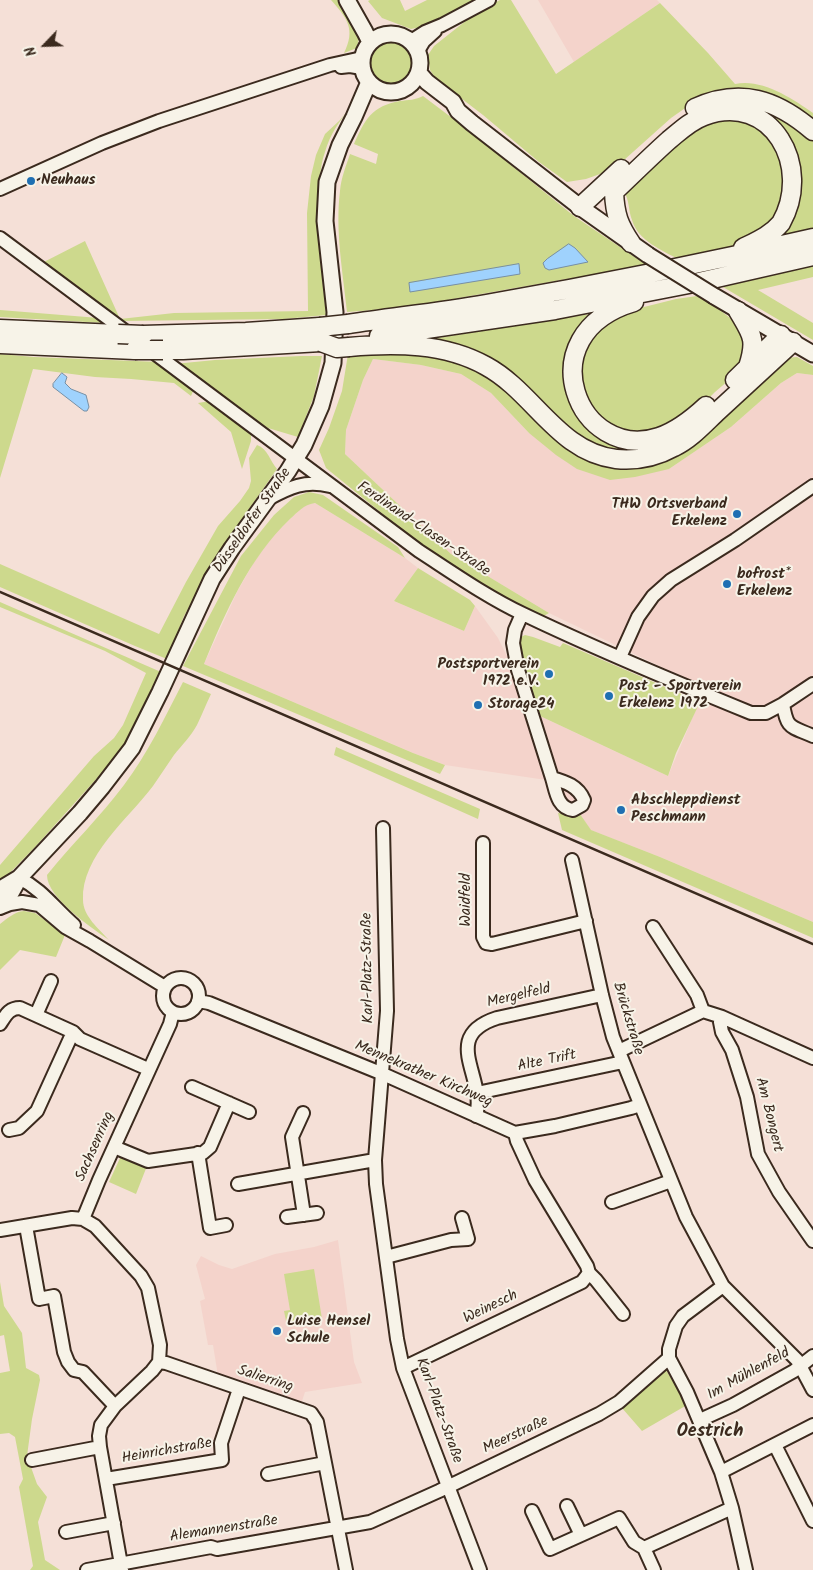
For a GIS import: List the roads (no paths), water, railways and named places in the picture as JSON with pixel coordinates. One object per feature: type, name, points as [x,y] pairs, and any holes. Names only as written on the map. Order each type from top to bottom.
[{"type":"highway","points":[[584,210],[666,128],[688,111],[713,101],[728,98],[744,98],[768,102],[796,118],[813,131]]},
{"type":"highway","points":[[584,210],[614,192],[687,125],[702,117],[723,111],[732,111],[750,114],[766,120],[782,134],[793,152],[799,176],[796,197],[788,214],[771,232],[759,240],[714,261]]},
{"type":"highway","points":[[614,192],[615,213],[618,222],[631,243]]},
{"type":"highway","points":[[0,344],[139,342],[246,332],[320,334],[337,348],[349,337],[485,304],[714,261],[813,238]]},
{"type":"highway","points":[[349,337],[387,336],[555,310],[699,282],[813,256]]},
{"type":"highway","points":[[699,282],[682,293],[621,307],[605,315],[590,328],[576,349],[572,373],[575,389],[582,407],[600,427],[616,436],[624,438],[640,440],[658,438],[694,418],[748,367],[787,339]]},
{"type":"highway","points":[[738,311],[753,340],[752,354],[748,367]]},
{"type":"highway","points":[[0,329],[118,334],[163,350],[183,350],[320,334]]},
{"type":"highway","points":[[349,337],[379,344],[437,348],[471,359],[506,379],[563,434],[583,449],[606,457],[634,460],[659,454],[687,440],[787,339]]},
{"type":"main road","points":[[349,0],[384,34]]},
{"type":"main road","points":[[349,0],[370,42]]},
{"type":"main road","points":[[384,34],[403,36],[414,46],[421,62],[415,79],[398,92],[382,92],[375,88],[364,70],[365,50],[370,42],[384,34]]},
{"type":"main road","name":"Düsseldorfer Straße","points":[[0,907],[11,893],[19,878],[102,787],[132,748],[212,579],[304,445],[321,406],[333,363],[335,312],[325,221],[327,182],[340,145],[354,118],[364,70]]},
{"type":"main road","points":[[415,79],[450,110],[458,111],[584,210],[648,255],[738,311],[813,354]]},
{"type":"main road","name":"Düsseldorfer Straße","points":[[354,118],[382,92]]},
{"type":"main road","name":"Düsseldorfer Straße","points":[[0,891],[19,878]]},
{"type":"street","points":[[414,46],[424,42],[442,25],[490,0]]},
{"type":"street","points":[[0,189],[102,143],[142,128],[337,63],[364,70]]},
{"type":"street","name":"Ferdinand-Clasen-Straße","points":[[0,238],[87,304],[178,369],[204,391],[419,551],[522,614],[751,713],[766,713],[813,684]]},
{"type":"street","name":"Ferdinand-Clasen-Straße","points":[[268,499],[290,487],[308,483],[318,483],[332,487]]},
{"type":"street","points":[[620,657],[638,617],[653,596],[671,580],[735,540],[813,486]]},
{"type":"street","points":[[522,614],[512,643],[518,670],[552,778]]},
{"type":"street","points":[[783,704],[785,720],[791,726],[813,736]]},
{"type":"street","name":"Karl-Platz-Straße","points":[[382,828],[387,1011],[375,1160],[376,1184],[396,1339],[403,1368],[480,1570]]},
{"type":"street","name":"Waidfeld","points":[[483,843],[483,937],[486,943],[492,944],[586,921]]},
{"type":"street","name":"Brückstraße","points":[[572,860],[613,1037],[686,1217],[724,1286],[801,1366],[813,1390]]},
{"type":"street","points":[[19,878],[26,892],[65,927],[165,987]]},
{"type":"street","points":[[19,878],[42,893],[90,941]]},
{"type":"street","points":[[0,907],[22,902],[39,905]]},
{"type":"street","points":[[653,927],[697,995],[703,1011],[722,1017],[813,1058]]},
{"type":"street","points":[[174,979],[188,980],[198,990],[198,1000],[195,1007],[190,1011],[185,1013],[173,1012],[165,1004],[163,992],[165,987],[174,979]]},
{"type":"street","points":[[36,1015],[51,982]]},
{"type":"street","name":"Mergelfeld","points":[[476,1116],[479,1107],[467,1044],[471,1034],[483,1023],[497,1018],[602,995]]},
{"type":"street","name":"Mennekrather Kirchweg","points":[[198,1000],[383,1074],[515,1133]]},
{"type":"street","points":[[0,1024],[9,1011],[14,1008],[20,1008],[73,1032],[80,1039],[148,1069]]},
{"type":"street","name":"Alte Trift","points":[[477,1094],[621,1056],[703,1011]]},
{"type":"street","name":"Sachsenring","points":[[83,1219],[148,1069],[170,1024],[173,1012]]},
{"type":"street","name":"Am Bongert","points":[[722,1017],[720,1022],[722,1032],[732,1050],[747,1097],[758,1154],[779,1192],[813,1241]]},
{"type":"street","points":[[9,1130],[19,1128],[37,1111],[73,1032]]},
{"type":"street","points":[[192,1087],[249,1112]]},
{"type":"street","points":[[114,1147],[148,1161],[203,1153],[210,1147],[229,1103]]},
{"type":"street","points":[[623,1314],[589,1273],[587,1266],[536,1180],[515,1133],[555,1126],[640,1105]]},
{"type":"street","points":[[287,1217],[310,1214],[298,1174],[292,1137],[303,1113]]},
{"type":"street","points":[[198,1154],[210,1228],[226,1226]]},
{"type":"street","points":[[238,1184],[375,1160]]},
{"type":"street","points":[[612,1202],[671,1181]]},
{"type":"street","points":[[0,1230],[72,1218],[83,1219],[95,1226],[141,1276],[146,1284],[152,1303],[160,1345],[159,1362],[115,1406],[101,1425],[99,1436],[121,1567]]},
{"type":"street","points":[[386,1257],[451,1240],[468,1239],[462,1218]]},
{"type":"street","points":[[26,1226],[39,1299],[54,1296],[64,1352],[68,1362],[74,1370],[83,1372],[115,1406]]},
{"type":"street","name":"Weinesch","points":[[403,1368],[582,1282],[589,1273]]},
{"type":"street","points":[[724,1286],[679,1320],[669,1349],[669,1358],[700,1420],[721,1472],[732,1508],[746,1570]]},
{"type":"street","name":"Im Mühlenfeld","points":[[700,1420],[733,1405],[794,1371],[813,1356]]},
{"type":"street","name":"Meerstraße","points":[[365,1523],[448,1486],[610,1408],[669,1358]]},
{"type":"street","name":"Salierring","points":[[159,1362],[311,1413],[317,1422],[346,1570]]},
{"type":"street","name":"Heinrichstraße","points":[[106,1479],[222,1460],[222,1443],[239,1389]]},
{"type":"street","points":[[721,1472],[813,1425]]},
{"type":"street","points":[[774,1445],[813,1521]]},
{"type":"street","points":[[32,1460],[100,1447]]},
{"type":"street","points":[[268,1474],[325,1463]]},
{"type":"street","points":[[567,1506],[581,1535]]},
{"type":"street","points":[[644,1548],[732,1508]]},
{"type":"street","points":[[532,1511],[550,1549],[619,1518],[634,1542],[644,1548],[654,1570]]},
{"type":"street","points":[[66,1532],[114,1523]]},
{"type":"street","name":"Alemannenstraße","points":[[87,1570],[121,1567],[211,1547],[217,1549],[365,1523]]},
{"type":"water","points":[[569,244],[588,262],[549,270],[545,268],[543,263],[547,259]]},
{"type":"water","points":[[519,264],[520,274],[410,292],[409,283]]},
{"type":"water","points":[[62,373],[67,377],[65,383],[71,389],[86,395],[89,407],[87,411],[84,411],[53,387],[53,384]]},
{"type":"railway","points":[[0,592],[813,944]]},
{"type":"place","name":"Neuhaus","points":[[31,181]]},
{"type":"place","name":"THW Ortsverband Erkelenz","points":[[737,514]]},
{"type":"place","name":"bofrost* Erkelenz","points":[[727,584]]},
{"type":"place","name":"Postsportverein 1972 e.V.","points":[[549,674]]},
{"type":"place","name":"Post - Sportverein Erkelenz 1972","points":[[609,696]]},
{"type":"place","name":"Storage24","points":[[478,705]]},
{"type":"place","name":"Abschleppdienst Peschmann","points":[[621,810]]},
{"type":"place","name":"Luise Hensel Schule","points":[[277,1331]]},
{"type":"district","name":"Oestrich","points":[[710,1433]]}]
